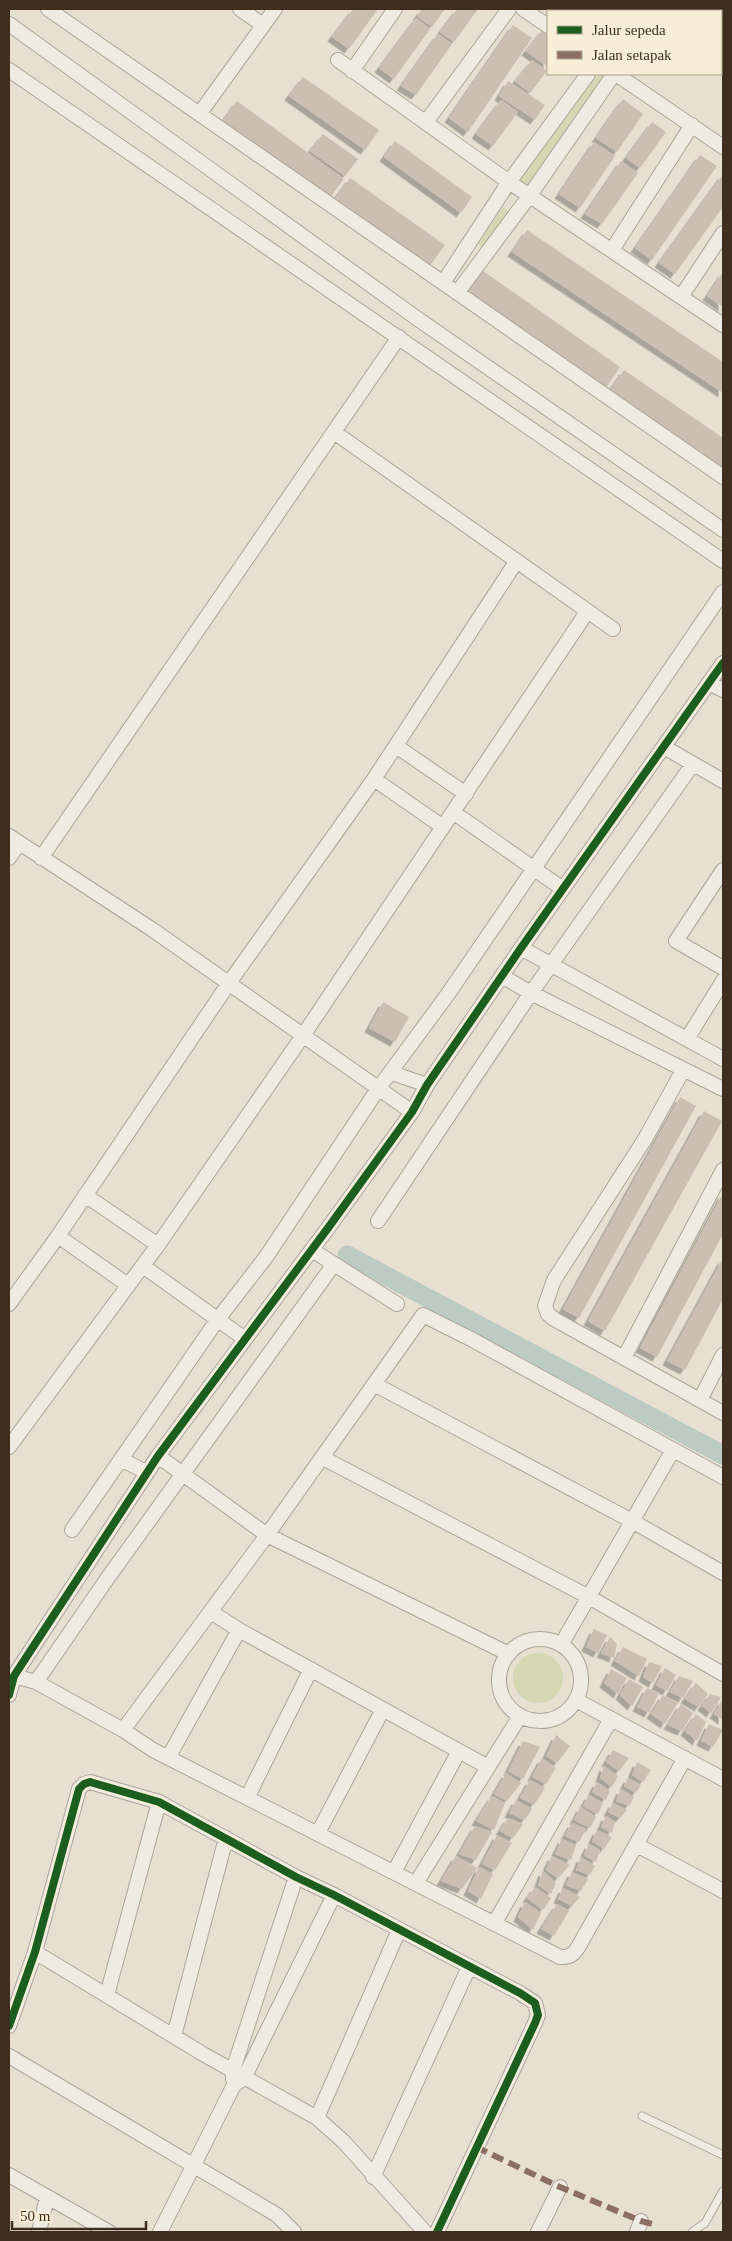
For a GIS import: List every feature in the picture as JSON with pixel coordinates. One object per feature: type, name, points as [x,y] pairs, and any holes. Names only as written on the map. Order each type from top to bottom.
[{"type":"street","points":[[48,9],[723,477]]},
{"type":"street","points":[[240,9],[263,25]]},
{"type":"street","points":[[200,113],[275,9]]},
{"type":"street","points":[[352,72],[395,9]]},
{"type":"street","points":[[426,122],[509,9]]},
{"type":"street","points":[[523,9],[547,25]]},
{"type":"street","points":[[9,24],[415,317],[723,530]]},
{"type":"street","points":[[338,60],[352,72],[426,122],[509,182],[723,325]]},
{"type":"street","points":[[9,70],[723,561]]},
{"type":"street","points":[[443,283],[509,182],[587,75]]},
{"type":"street","points":[[457,294],[530,195],[614,75]]},
{"type":"street","points":[[617,75],[723,147]]},
{"type":"street","points":[[612,250],[692,125]]},
{"type":"street","points":[[681,297],[723,233]]},
{"type":"street","points":[[41,858],[399,337]]},
{"type":"street","points":[[334,432],[613,630]]},
{"type":"street","points":[[9,1304],[58,1236],[228,983],[374,779],[516,562]]},
{"type":"street","points":[[72,1530],[218,1319],[266,1257],[378,1089],[392,1072],[534,869],[723,592]]},
{"type":"street","points":[[9,1447],[143,1266],[302,1037],[587,612]]},
{"type":"street","points":[[9,1695],[14,1676],[146,1472],[312,1250],[412,1112],[426,1085],[723,663]]},
{"type":"street","points":[[709,683],[723,690]]},
{"type":"street","points":[[396,746],[466,794]]},
{"type":"street","points":[[664,747],[723,781]]},
{"type":"street","points":[[378,1222],[531,993],[693,764]]},
{"type":"street","points":[[374,779],[442,827]]},
{"type":"street","points":[[453,812],[563,889]]},
{"type":"street","points":[[9,858],[14,839],[153,930],[302,1037],[412,1112]]},
{"type":"street","points":[[723,870],[676,941],[723,968]]},
{"type":"street","points":[[522,948],[723,1059]]},
{"type":"street","points":[[502,976],[531,993],[723,1089]]},
{"type":"street","points":[[687,1039],[723,981]]},
{"type":"street","points":[[683,1070],[645,1139],[554,1280],[545,1306],[548,1314],[723,1414]]},
{"type":"street","points":[[392,1072],[426,1085]]},
{"type":"street","points":[[624,1358],[723,1170]]},
{"type":"street","points":[[85,1195],[158,1245]]},
{"type":"street","points":[[58,1236],[128,1285]]},
{"type":"street","points":[[312,1250],[397,1304]]},
{"type":"street","points":[[36,1682],[107,1579],[334,1264]]},
{"type":"street","points":[[143,1266],[245,1339]]},
{"type":"street","points":[[123,1730],[267,1536],[423,1315],[471,1339],[723,1477]]},
{"type":"street","points":[[700,1400],[723,1356]]},
{"type":"street","points":[[374,1384],[632,1521],[723,1573]]},
{"type":"street","points":[[561,1645],[673,1450]]},
{"type":"street","points":[[158,1456],[267,1536],[509,1654]]},
{"type":"street","points":[[323,1458],[589,1597],[723,1674]]},
{"type":"street","points":[[121,1459],[146,1472]]},
{"type":"street","points":[[211,1612],[239,1630],[488,1767]]},
{"type":"street","points":[[168,1758],[239,1630]]},
{"type":"street","points":[[539,1639],[554,1641],[561,1645],[576,1659],[581,1672],[581,1687],[576,1700],[563,1714],[545,1722],[532,1721],[509,1709],[502,1698],[499,1685],[499,1673],[509,1654],[512,1649],[525,1642],[539,1639]]},
{"type":"street","points":[[247,1798],[311,1669]]},
{"type":"street","points":[[14,1676],[36,1682],[123,1730],[168,1758],[494,1924],[560,1957],[567,1958],[574,1954],[637,1846],[685,1758]]},
{"type":"street","points":[[576,1700],[723,1779]]},
{"type":"street","points":[[318,1833],[383,1710]]},
{"type":"street","points":[[416,1883],[520,1716]]},
{"type":"street","points":[[494,1924],[611,1719]]},
{"type":"street","points":[[394,1872],[459,1751]]},
{"type":"street","points":[[9,2026],[35,1952],[79,1789],[84,1784],[90,1782],[159,1802],[296,1877],[334,1895],[535,2003],[538,2015],[437,2232]]},
{"type":"street","points":[[107,1995],[159,1802]]},
{"type":"street","points":[[174,2036],[226,1838]]},
{"type":"street","points":[[637,1846],[723,1891]]},
{"type":"street","points":[[237,2078],[296,1877]]},
{"type":"street","points":[[160,2232],[237,2078],[334,1895]]},
{"type":"street","points":[[317,2118],[399,1930]]},
{"type":"street","points":[[35,1952],[174,2036],[237,2078],[317,2118],[343,2142],[425,2232]]},
{"type":"street","points":[[373,2177],[469,1967]]},
{"type":"street","points":[[9,2056],[277,2215],[294,2232]]},
{"type":"street","points":[[9,2175],[109,2232]]},
{"type":"street","points":[[538,2232],[560,2187]]},
{"type":"street","points":[[39,2232],[47,2197]]},
{"type":"lane","points":[[642,2116],[723,2155]]},
{"type":"lane","points":[[692,2232],[705,2223],[723,2191]]},
{"type":"green space","points":[[593,75],[605,75],[530,188],[519,181]]},
{"type":"green space","points":[[503,207],[509,211],[484,248],[478,244]]},
{"type":"green space","points":[[533,1653],[543,1653],[556,1660],[563,1673],[563,1683],[556,1696],[543,1703],[533,1703],[524,1699],[517,1692],[513,1683],[513,1673],[517,1664],[524,1657]]},
{"type":"building","points":[[353,9],[378,9],[349,49],[332,37]]},
{"type":"building","points":[[422,9],[445,9],[432,27],[417,16]]},
{"type":"building","points":[[457,9],[478,9],[454,42],[440,32]]},
{"type":"building","points":[[416,18],[430,29],[394,79],[379,68]]},
{"type":"building","points":[[513,25],[532,38],[468,132],[449,118]]},
{"type":"building","points":[[543,29],[547,33],[547,66],[526,51]]},
{"type":"building","points":[[438,34],[452,44],[416,95],[401,86]]},
{"type":"building","points":[[532,60],[547,71],[530,93],[515,81]]},
{"type":"building","points":[[303,77],[379,130],[365,150],[289,96]]},
{"type":"building","points":[[508,81],[545,105],[535,120],[499,96]]},
{"type":"building","points":[[623,99],[643,114],[617,152],[596,138]]},
{"type":"building","points":[[501,100],[518,112],[493,146],[476,134]]},
{"type":"building","points":[[237,101],[344,179],[329,199],[223,121]]},
{"type":"building","points":[[652,122],[666,132],[640,168],[626,158]]},
{"type":"building","points":[[323,134],[358,159],[345,176],[310,151]]},
{"type":"building","points":[[395,141],[472,197],[461,213],[384,157]]},
{"type":"building","points":[[594,142],[615,156],[580,208],[559,194]]},
{"type":"building","points":[[700,155],[717,166],[652,260],[635,248]]},
{"type":"building","points":[[621,161],[638,173],[602,224],[585,214]]},
{"type":"building","points":[[723,174],[723,207],[675,274],[659,263]]},
{"type":"building","points":[[350,178],[445,245],[429,267],[334,200]]},
{"type":"building","points":[[527,230],[723,362],[723,393],[512,252]]},
{"type":"building","points":[[483,271],[620,367],[604,391],[467,294]]},
{"type":"building","points":[[723,272],[723,307],[707,296]]},
{"type":"building","points":[[624,370],[723,438],[723,470],[609,392]]},
{"type":"building","points":[[383,1002],[409,1017],[395,1042],[369,1028]]},
{"type":"building","points":[[680,1097],[696,1106],[579,1318],[563,1309]]},
{"type":"building","points":[[704,1111],[722,1121],[605,1331],[588,1321]]},
{"type":"building","points":[[723,1193],[723,1234],[657,1357],[640,1348]]},
{"type":"building","points":[[723,1258],[723,1299],[685,1370],[667,1361]]},
{"type":"building","points":[[594,1629],[607,1635],[598,1653],[586,1647]]},
{"type":"building","points":[[610,1637],[617,1644],[614,1658],[601,1653]]},
{"type":"building","points":[[623,1647],[647,1659],[639,1676],[615,1661]]},
{"type":"building","points":[[649,1662],[662,1666],[653,1683],[643,1677]]},
{"type":"building","points":[[665,1668],[676,1675],[667,1691],[656,1685]]},
{"type":"building","points":[[611,1669],[627,1678],[618,1694],[604,1683]]},
{"type":"building","points":[[679,1676],[693,1681],[683,1698],[670,1692]]},
{"type":"building","points":[[629,1679],[643,1687],[632,1706],[620,1695]]},
{"type":"building","points":[[696,1683],[708,1694],[699,1707],[685,1699]]},
{"type":"building","points":[[647,1688],[659,1693],[649,1713],[637,1707]]},
{"type":"building","points":[[710,1694],[721,1697],[711,1713],[702,1706]]},
{"type":"building","points":[[663,1695],[678,1703],[665,1724],[651,1714]]},
{"type":"building","points":[[723,1698],[723,1720],[714,1714]]},
{"type":"building","points":[[681,1704],[693,1713],[682,1731],[668,1725]]},
{"type":"building","points":[[696,1714],[706,1722],[697,1741],[685,1731]]},
{"type":"building","points":[[709,1724],[723,1730],[713,1747],[701,1741]]},
{"type":"building","points":[[556,1735],[570,1746],[557,1763],[546,1756]]},
{"type":"building","points":[[523,1741],[540,1747],[523,1779],[508,1771]]},
{"type":"building","points":[[613,1750],[629,1758],[619,1771],[606,1762]]},
{"type":"building","points":[[542,1758],[556,1768],[546,1784],[532,1777]]},
{"type":"building","points":[[637,1762],[651,1770],[643,1782],[632,1775]]},
{"type":"building","points":[[604,1766],[618,1776],[612,1787],[600,1778]]},
{"type":"building","points":[[506,1773],[521,1783],[507,1801],[494,1794]]},
{"type":"building","points":[[628,1778],[641,1785],[636,1793],[624,1786]]},
{"type":"building","points":[[530,1780],[545,1788],[534,1805],[520,1798]]},
{"type":"building","points":[[597,1782],[610,1791],[606,1800],[592,1792]]},
{"type":"building","points":[[621,1789],[634,1797],[629,1806],[616,1801]]},
{"type":"building","points":[[589,1795],[603,1803],[598,1814],[583,1806]]},
{"type":"building","points":[[492,1796],[505,1803],[494,1830],[476,1821]]},
{"type":"building","points":[[516,1800],[532,1809],[525,1820],[509,1813]]},
{"type":"building","points":[[613,1803],[627,1810],[620,1818],[608,1812]]},
{"type":"building","points":[[581,1807],[596,1817],[590,1828],[574,1820]]},
{"type":"building","points":[[606,1816],[615,1822],[612,1833],[601,1827]]},
{"type":"building","points":[[508,1818],[523,1824],[513,1838],[500,1831]]},
{"type":"building","points":[[572,1823],[586,1829],[579,1842],[565,1836]]},
{"type":"building","points":[[475,1826],[492,1832],[476,1860],[459,1854]]},
{"type":"building","points":[[597,1830],[612,1837],[604,1849],[592,1841]]},
{"type":"building","points":[[497,1835],[512,1843],[495,1870],[482,1864]]},
{"type":"building","points":[[562,1839],[576,1845],[571,1860],[555,1854]]},
{"type":"building","points":[[589,1844],[600,1850],[596,1862],[584,1855]]},
{"type":"building","points":[[456,1856],[477,1868],[462,1889],[441,1881]]},
{"type":"building","points":[[552,1856],[570,1865],[558,1878],[546,1870]]},
{"type":"building","points":[[581,1857],[595,1866],[590,1875],[576,1870]]},
{"type":"building","points":[[479,1867],[493,1874],[481,1899],[468,1891]]},
{"type":"building","points":[[543,1871],[556,1883],[551,1894],[538,1885]]},
{"type":"building","points":[[572,1872],[588,1879],[581,1891],[566,1885]]},
{"type":"building","points":[[535,1887],[551,1898],[543,1910],[527,1898]]},
{"type":"building","points":[[563,1888],[580,1897],[572,1906],[558,1899]]},
{"type":"building","points":[[525,1902],[541,1913],[533,1930],[518,1917]]},
{"type":"building","points":[[557,1904],[569,1911],[554,1936],[541,1929]]},
{"type":"waterway","points":[[347,1255],[723,1455]]},
{"type":"marked path","points":[[476,2147],[560,2187],[641,2221],[656,2225]]},
{"type":"cycle path","points":[[9,1695],[14,1676],[158,1456],[412,1112],[427,1085],[521,948],[723,663]]},
{"type":"cycle path","points":[[9,2026],[35,1952],[79,1789],[84,1784],[90,1782],[159,1802],[296,1877],[520,1993],[535,2003],[538,2015],[535,2023],[437,2232]]}]
